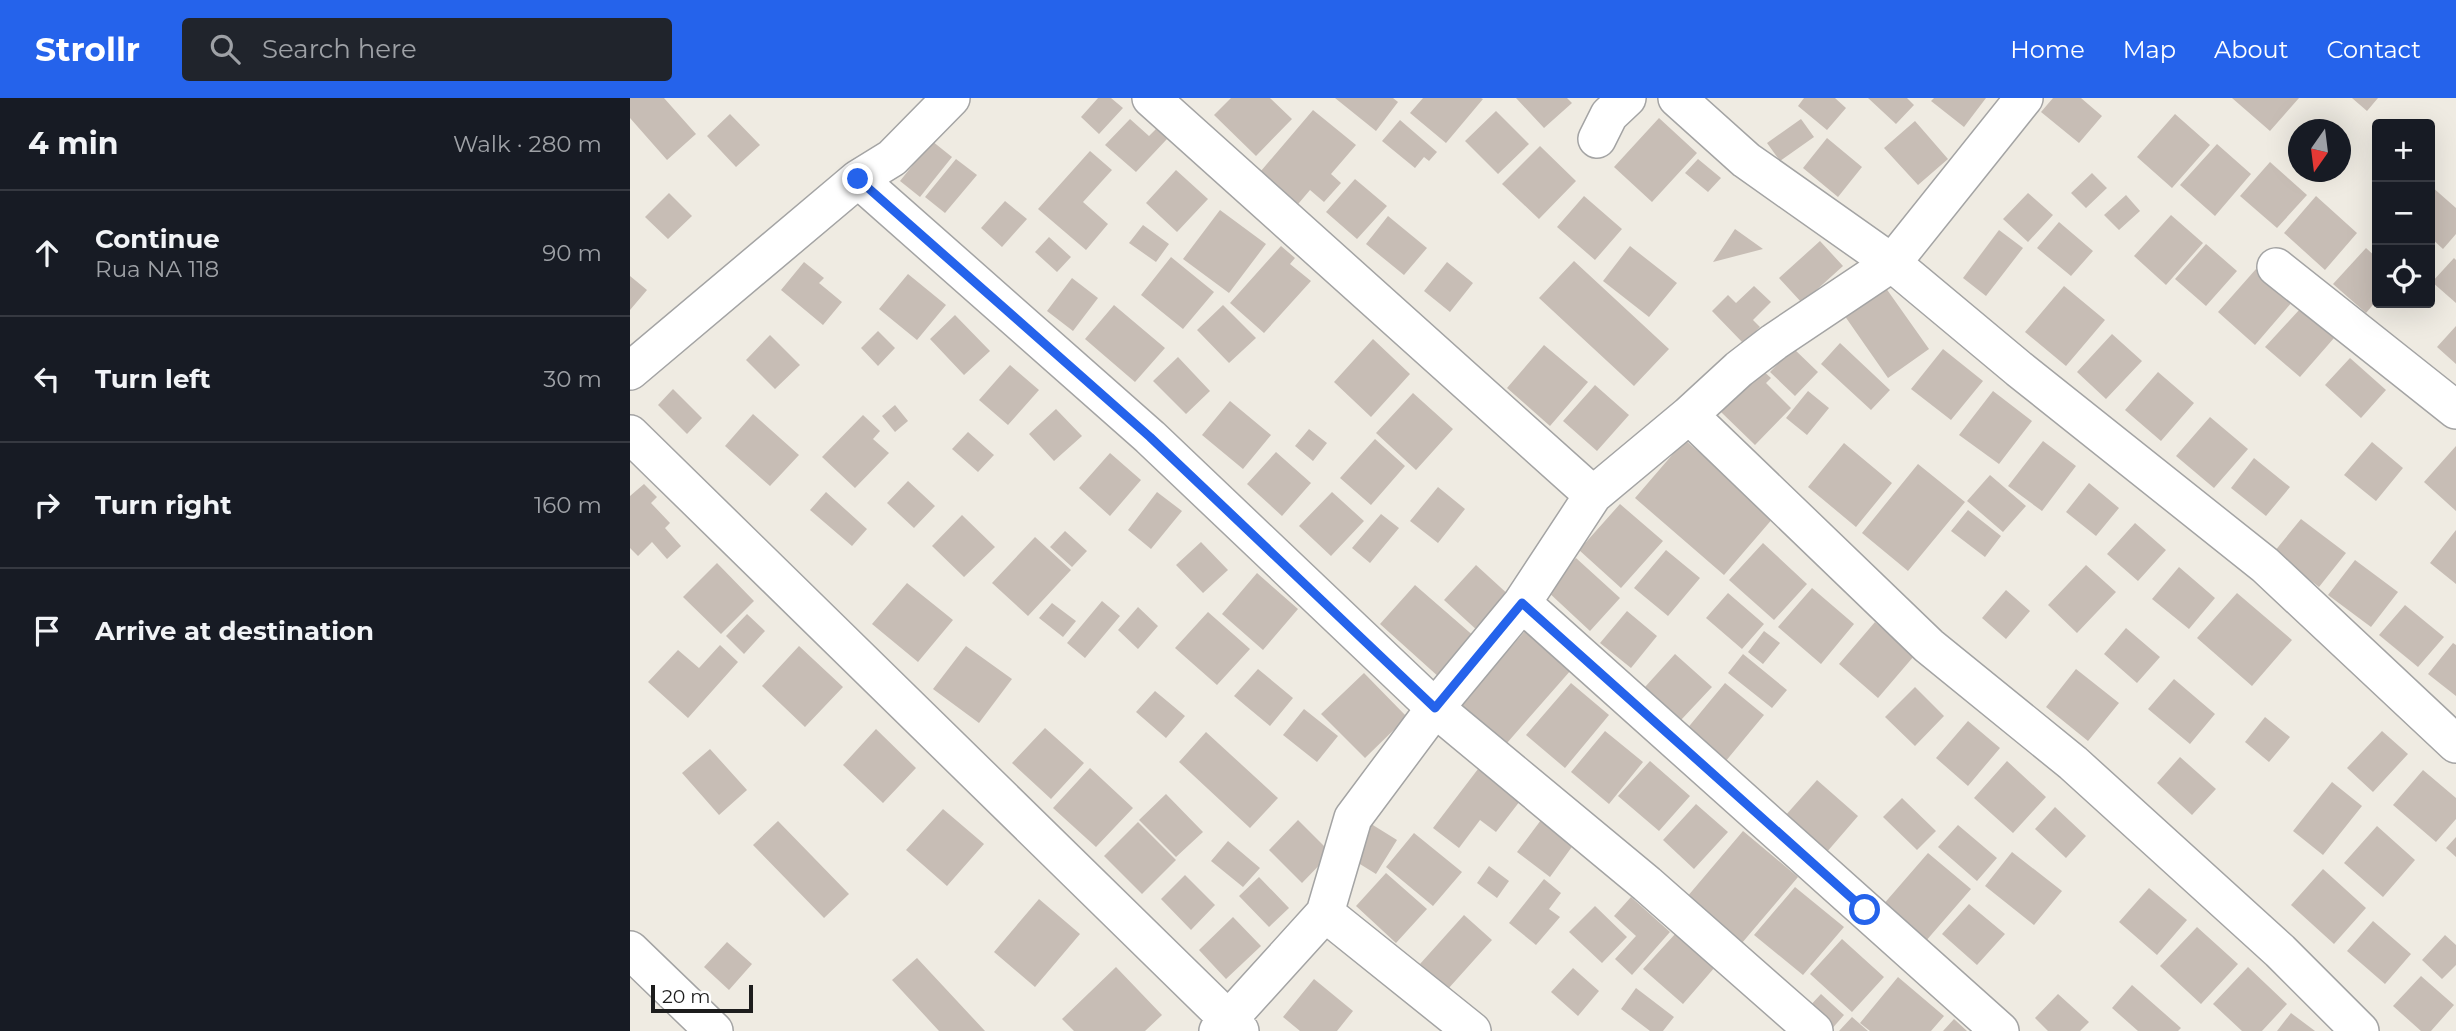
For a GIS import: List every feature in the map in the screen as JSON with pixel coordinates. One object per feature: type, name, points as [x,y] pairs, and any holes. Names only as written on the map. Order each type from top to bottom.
[{"type":"street","points":[[630,371],[858,179],[892,158],[951,98]]},
{"type":"street","points":[[1151,98],[1593,495]]},
{"type":"street","points":[[1597,139],[1609,114],[1626,98]]},
{"type":"street","points":[[1677,98],[1746,160],[1892,263],[2019,369],[2264,565],[2456,744]]},
{"type":"street","points":[[630,434],[1229,1027],[1325,913],[1353,818],[1435,708],[1522,603],[1593,495],[1756,355],[1892,263],[2024,98]]},
{"type":"street","points":[[858,179],[1150,437],[1435,708],[1814,1031]]},
{"type":"street","points":[[2276,267],[2456,410]]},
{"type":"street","points":[[1689,415],[1929,646],[2073,763],[2280,951],[2360,1031]]},
{"type":"street","points":[[1522,603],[2000,1031]]},
{"type":"street","points":[[1325,913],[1472,1031]]},
{"type":"street","points":[[630,950],[714,1031]]},
{"type":"building","points":[[630,98],[664,98],[696,134],[667,160],[630,118]]},
{"type":"building","points":[[1098,98],[1111,98],[1123,108],[1099,134],[1081,117]]},
{"type":"building","points":[[1231,98],[1270,98],[1292,119],[1256,156],[1214,115]]},
{"type":"building","points":[[1335,98],[1393,98],[1398,102],[1376,131]]},
{"type":"building","points":[[1423,98],[1483,99],[1446,143],[1410,113]]},
{"type":"building","points":[[1516,98],[1567,98],[1572,103],[1544,128]]},
{"type":"building","points":[[1804,98],[1835,98],[1846,108],[1827,130],[1798,106]]},
{"type":"building","points":[[1868,98],[1907,98],[1914,105],[1896,124]]},
{"type":"building","points":[[1934,98],[1986,98],[1964,127],[1931,101]]},
{"type":"building","points":[[2053,98],[2081,98],[2102,116],[2079,143],[2041,112]]},
{"type":"building","points":[[2232,98],[2299,98],[2270,131]]},
{"type":"building","points":[[2352,98],[2378,98],[2367,111]]},
{"type":"building","points":[[1313,110],[1356,145],[1331,174],[1341,183],[1324,202],[1310,190],[1293,210],[1255,178]]},
{"type":"building","points":[[1496,111],[1529,144],[1498,174],[1465,141]]},
{"type":"building","points":[[730,114],[760,145],[736,167],[707,136]]},
{"type":"building","points":[[2175,114],[2210,145],[2172,188],[2137,157]]},
{"type":"building","points":[[1659,118],[1697,153],[1652,202],[1614,167]]},
{"type":"building","points":[[1130,119],[1149,136],[1156,129],[1167,139],[1136,172],[1105,145]]},
{"type":"building","points":[[1801,119],[1814,137],[1780,161],[1767,143]]},
{"type":"building","points":[[1400,120],[1437,152],[1429,161],[1424,157],[1415,168],[1382,141]]},
{"type":"building","points":[[1915,121],[1948,159],[1918,185],[1884,148]]},
{"type":"building","points":[[1827,138],[1862,167],[1838,197],[1803,168]]},
{"type":"building","points":[[932,141],[952,157],[920,197],[900,181]]},
{"type":"building","points":[[2217,144],[2251,174],[2215,216],[2180,185]]},
{"type":"building","points":[[1540,146],[1576,181],[1539,219],[1502,184]]},
{"type":"building","points":[[1090,151],[1112,170],[1083,202],[1108,224],[1086,250],[1038,209]]},
{"type":"building","points":[[956,159],[977,175],[945,213],[925,197]]},
{"type":"building","points":[[1698,159],[1721,178],[1708,192],[1685,173]]},
{"type":"building","points":[[2270,162],[2288,178],[2288,182],[2292,182],[2307,195],[2277,228],[2240,196]]},
{"type":"building","points":[[1176,170],[1208,199],[1177,232],[1146,203]]},
{"type":"building","points":[[2092,173],[2107,188],[2086,208],[2071,193]]},
{"type":"building","points":[[1355,179],[1387,206],[1357,239],[1326,212]]},
{"type":"building","points":[[2435,190],[2456,208],[2456,234],[2443,249],[2435,242]]},
{"type":"building","points":[[669,193],[692,216],[668,239],[645,217]]},
{"type":"building","points":[[2028,193],[2053,215],[2028,242],[2003,219]]},
{"type":"building","points":[[2126,195],[2140,211],[2119,230],[2104,215]]},
{"type":"building","points":[[1584,196],[1622,229],[1595,260],[1557,227]]},
{"type":"building","points":[[2316,196],[2357,233],[2325,270],[2284,233]]},
{"type":"building","points":[[1005,201],[1027,219],[1002,247],[981,228]]},
{"type":"building","points":[[1220,210],[1266,244],[1229,293],[1183,259]]},
{"type":"building","points":[[2171,215],[2203,243],[2166,285],[2134,256]]},
{"type":"building","points":[[1388,216],[1427,248],[1404,275],[1366,244]]},
{"type":"building","points":[[2059,222],[2093,251],[2071,276],[2037,248]]},
{"type":"building","points":[[1143,225],[1169,244],[1156,262],[1129,243]]},
{"type":"building","points":[[1735,229],[1763,249],[1713,262]]},
{"type":"building","points":[[1999,230],[2023,248],[1986,296],[1963,278]]},
{"type":"building","points":[[1049,237],[1071,257],[1057,272],[1035,252]]},
{"type":"building","points":[[1820,241],[1843,266],[1802,303],[1779,278]]},
{"type":"building","points":[[2206,244],[2237,271],[2206,306],[2175,279]]},
{"type":"building","points":[[1281,246],[1295,258],[1290,264],[1311,281],[1264,333],[1230,303]]},
{"type":"building","points":[[1630,246],[1677,283],[1649,317],[1603,281]]},
{"type":"building","points":[[2366,248],[2372,253],[2372,306],[2366,313],[2333,284]]},
{"type":"building","points":[[1171,257],[1214,292],[1183,329],[1141,295]]},
{"type":"building","points":[[2454,258],[2456,260],[2456,303],[2435,285],[2435,279]]},
{"type":"building","points":[[1574,261],[1669,349],[1634,386],[1539,298]]},
{"type":"building","points":[[804,262],[824,278],[819,283],[842,302],[823,325],[781,290]]},
{"type":"building","points":[[1447,262],[1473,283],[1450,312],[1424,291]]},
{"type":"building","points":[[2256,269],[2293,301],[2255,345],[2218,312]]},
{"type":"building","points":[[908,274],[946,305],[917,340],[879,309]]},
{"type":"building","points":[[630,276],[647,290],[630,310]]},
{"type":"building","points":[[1072,278],[1098,298],[1073,331],[1047,311]]},
{"type":"building","points":[[1883,284],[1929,349],[1888,378],[1842,312]]},
{"type":"building","points":[[1754,286],[1771,302],[1753,320],[1760,327],[1744,344],[1712,311],[1728,295],[1736,303]]},
{"type":"building","points":[[2064,286],[2105,320],[2066,366],[2025,332]]},
{"type":"building","points":[[1114,305],[1165,348],[1135,382],[1085,339]]},
{"type":"building","points":[[1223,305],[1256,338],[1229,363],[1197,330]]},
{"type":"building","points":[[2300,309],[2334,338],[2300,377],[2265,347]]},
{"type":"building","points":[[955,315],[990,351],[964,375],[930,339]]},
{"type":"building","points":[[2456,326],[2456,364],[2437,347]]},
{"type":"building","points":[[878,331],[895,348],[878,366],[861,348]]},
{"type":"building","points":[[2112,334],[2142,361],[2106,399],[2077,372]]},
{"type":"building","points":[[770,335],[800,365],[775,389],[746,360]]},
{"type":"building","points":[[1373,339],[1410,374],[1371,417],[1334,382]]},
{"type":"building","points":[[1840,343],[1890,390],[1871,410],[1821,364]]},
{"type":"building","points":[[1544,345],[1588,382],[1550,426],[1507,388]]},
{"type":"building","points":[[1793,348],[1818,372],[1795,396],[1770,372]]},
{"type":"building","points":[[1943,349],[1983,381],[1951,420],[1911,389]]},
{"type":"building","points":[[1178,357],[1210,391],[1186,414],[1153,381]]},
{"type":"building","points":[[2350,358],[2386,390],[2361,418],[2325,385]]},
{"type":"building","points":[[1010,365],[1039,390],[1008,425],[979,400]]},
{"type":"building","points":[[1761,369],[1771,378],[1766,383],[1791,408],[1755,445],[1721,412]]},
{"type":"building","points":[[2158,372],[2194,403],[2161,441],[2125,410]]},
{"type":"building","points":[[1595,385],[1629,415],[1597,451],[1563,421]]},
{"type":"building","points":[[673,389],[702,418],[687,434],[658,405]]},
{"type":"building","points":[[1808,391],[1829,408],[1807,435],[1786,418]]},
{"type":"building","points":[[1993,391],[2032,421],[1999,464],[1959,435]]},
{"type":"building","points":[[1413,393],[1453,429],[1416,470],[1376,433]]},
{"type":"building","points":[[1230,401],[1271,435],[1243,469],[1202,435]]},
{"type":"building","points":[[895,405],[908,421],[895,432],[882,416]]},
{"type":"building","points":[[1056,409],[1082,436],[1054,461],[1029,434]]},
{"type":"building","points":[[753,414],[799,455],[770,486],[725,446]]},
{"type":"building","points":[[863,415],[880,431],[873,439],[889,453],[855,488],[822,457]]},
{"type":"building","points":[[2210,417],[2248,449],[2214,488],[2176,456]]},
{"type":"building","points":[[1309,429],[1327,443],[1313,461],[1295,446]]},
{"type":"building","points":[[968,432],[994,455],[978,472],[952,449]]},
{"type":"building","points":[[1375,439],[1405,466],[1371,505],[1340,478]]},
{"type":"building","points":[[1685,440],[1774,517],[1724,575],[1635,498]]},
{"type":"building","points":[[2043,441],[2076,466],[2042,511],[2008,486]]},
{"type":"building","points":[[2372,442],[2403,468],[2376,501],[2344,475]]},
{"type":"building","points":[[1844,443],[1892,483],[1856,527],[1808,487]]},
{"type":"building","points":[[2456,446],[2456,511],[2424,482]]},
{"type":"building","points":[[1276,452],[1311,483],[1282,516],[1247,484]]},
{"type":"building","points":[[1110,453],[1141,480],[1110,516],[1079,488]]},
{"type":"building","points":[[2254,458],[2290,487],[2266,516],[2231,488]]},
{"type":"building","points":[[1918,464],[1965,502],[1908,571],[1862,533]]},
{"type":"building","points":[[1990,475],[2026,506],[2003,532],[1967,501]]},
{"type":"building","points":[[908,481],[935,506],[914,528],[887,503]]},
{"type":"building","points":[[2089,483],[2119,508],[2096,536],[2066,512]]},
{"type":"building","points":[[644,484],[657,497],[651,503],[670,523],[665,528],[681,546],[667,559],[652,542],[638,556],[630,548],[630,496]]},
{"type":"building","points":[[1438,487],[1465,509],[1438,543],[1410,521]]},
{"type":"building","points":[[826,492],[867,529],[852,546],[810,510]]},
{"type":"building","points":[[1157,492],[1182,511],[1151,549],[1128,530]]},
{"type":"building","points":[[1332,492],[1364,521],[1331,556],[1299,526]]},
{"type":"building","points":[[1620,504],[1663,541],[1621,588],[1579,550]]},
{"type":"building","points":[[1968,510],[2001,536],[1985,557],[1951,531]]},
{"type":"building","points":[[1381,514],[1399,528],[1370,563],[1352,548]]},
{"type":"building","points":[[962,515],[995,547],[964,577],[932,546]]},
{"type":"building","points":[[2301,519],[2346,553],[2319,587],[2274,552]]},
{"type":"building","points":[[2135,523],[2166,550],[2138,581],[2107,554]]},
{"type":"building","points":[[2456,530],[2456,584],[2430,563]]},
{"type":"building","points":[[1065,531],[1087,551],[1072,567],[1050,547]]},
{"type":"building","points":[[1035,537],[1071,570],[1028,616],[992,583]]},
{"type":"building","points":[[1201,542],[1228,570],[1203,593],[1176,565]]},
{"type":"building","points":[[1763,543],[1807,584],[1774,620],[1729,580]]},
{"type":"building","points":[[1666,550],[1700,578],[1668,616],[1634,588]]},
{"type":"building","points":[[1576,558],[1620,598],[1590,631],[1546,590]]},
{"type":"building","points":[[2355,560],[2398,592],[2371,627],[2328,595]]},
{"type":"building","points":[[717,563],[754,601],[721,634],[683,597]]},
{"type":"building","points":[[1476,565],[1511,597],[1479,632],[1444,600]]},
{"type":"building","points":[[2086,565],[2116,592],[2077,633],[2048,605]]},
{"type":"building","points":[[2179,567],[2215,598],[2189,629],[2152,599]]},
{"type":"building","points":[[1257,573],[1298,609],[1263,650],[1222,614]]},
{"type":"building","points":[[907,583],[953,620],[918,662],[872,624]]},
{"type":"building","points":[[1415,585],[1476,638],[1440,678],[1380,624]]},
{"type":"building","points":[[1812,588],[1854,624],[1821,664],[1778,627]]},
{"type":"building","points":[[2006,590],[2030,611],[2006,639],[1982,618]]},
{"type":"building","points":[[1728,593],[1764,624],[1742,649],[1706,618]]},
{"type":"building","points":[[2237,593],[2292,640],[2252,686],[2197,638]]},
{"type":"building","points":[[1102,601],[1120,616],[1085,658],[1067,643]]},
{"type":"building","points":[[1052,603],[1076,621],[1063,637],[1039,618]]},
{"type":"building","points":[[2405,605],[2444,637],[2418,667],[2379,635]]},
{"type":"building","points":[[1138,607],[1158,626],[1138,649],[1118,630]]},
{"type":"building","points":[[1627,611],[1657,636],[1631,668],[1600,643]]},
{"type":"building","points":[[1208,612],[1250,649],[1217,685],[1175,648]]},
{"type":"building","points":[[747,614],[765,631],[744,654],[726,636]]},
{"type":"building","points":[[1875,622],[1914,656],[1878,698],[1839,664]]},
{"type":"building","points":[[2126,628],[2160,657],[2137,683],[2104,654]]},
{"type":"building","points":[[1526,630],[1571,670],[1507,743],[1461,704]]},
{"type":"building","points":[[1764,631],[1780,643],[1763,664],[1748,652]]},
{"type":"building","points":[[2453,643],[2456,645],[2456,696],[2428,674]]},
{"type":"building","points":[[720,645],[738,662],[688,718],[648,682],[678,650],[699,668]]},
{"type":"building","points":[[799,646],[843,687],[805,727],[762,686]]},
{"type":"building","points":[[966,646],[1012,679],[979,723],[933,689]]},
{"type":"building","points":[[1675,654],[1712,687],[1681,720],[1645,687]]},
{"type":"building","points":[[1743,654],[1787,690],[1772,708],[1728,673]]},
{"type":"building","points":[[1258,669],[1293,698],[1270,726],[1234,696]]},
{"type":"building","points":[[2076,669],[2119,703],[2088,741],[2046,707]]},
{"type":"building","points":[[1364,673],[1407,717],[1365,758],[1321,714]]},
{"type":"building","points":[[2174,679],[2215,714],[2190,744],[2148,709]]},
{"type":"building","points":[[1571,683],[1609,715],[1565,768],[1526,735]]},
{"type":"building","points":[[1725,683],[1764,715],[1725,762],[1686,730]]},
{"type":"building","points":[[1915,687],[1944,716],[1915,746],[1885,717]]},
{"type":"building","points":[[1155,691],[1185,716],[1166,738],[1136,712]]},
{"type":"building","points":[[1304,709],[1338,736],[1317,762],[1283,735]]},
{"type":"building","points":[[2265,717],[2290,737],[2269,762],[2245,742]]},
{"type":"building","points":[[1968,721],[2000,748],[1968,786],[1936,758]]},
{"type":"building","points":[[1045,728],[1084,763],[1051,799],[1012,763]]},
{"type":"building","points":[[876,729],[916,768],[883,803],[843,765]]},
{"type":"building","points":[[1605,731],[1643,762],[1609,804],[1571,772]]},
{"type":"building","points":[[2382,731],[2408,754],[2373,792],[2347,768]]},
{"type":"building","points":[[1206,732],[1278,798],[1250,828],[1179,762]]},
{"type":"building","points":[[710,749],[747,790],[719,815],[682,773]]},
{"type":"building","points":[[2180,757],[2216,789],[2192,815],[2157,783]]},
{"type":"building","points":[[1650,761],[1690,796],[1659,831],[1618,796]]},
{"type":"building","points":[[2007,761],[2046,797],[2013,833],[1974,798]]},
{"type":"building","points":[[1090,768],[1133,808],[1096,847],[1053,808]]},
{"type":"building","points":[[1478,769],[1520,801],[1496,832],[1480,820],[1459,848],[1433,828]]},
{"type":"building","points":[[2423,770],[2456,798],[2456,819],[2436,842],[2393,805]]},
{"type":"building","points":[[1817,780],[1858,816],[1826,853],[1785,816]]},
{"type":"building","points":[[2332,782],[2362,806],[2323,855],[2293,831]]},
{"type":"building","points":[[1166,794],[1203,832],[1176,857],[1139,820]]},
{"type":"building","points":[[1902,798],[1936,831],[1917,850],[1883,817]]},
{"type":"building","points":[[1696,804],[1728,832],[1694,869],[1663,840]]},
{"type":"building","points":[[2055,807],[2086,836],[2066,858],[2035,829]]},
{"type":"building","points":[[943,809],[984,844],[947,886],[906,850]]},
{"type":"building","points":[[1298,820],[1331,853],[1302,883],[1269,850]]},
{"type":"building","points":[[1541,820],[1574,844],[1550,877],[1517,852]]},
{"type":"building","points":[[778,821],[849,894],[824,918],[753,845]]},
{"type":"building","points":[[1138,822],[1176,860],[1142,894],[1104,856]]},
{"type":"building","points":[[1368,822],[1397,840],[1376,874],[1347,856]]},
{"type":"building","points":[[1958,825],[1997,858],[1977,881],[1938,847]]},
{"type":"building","points":[[2377,826],[2415,860],[2383,897],[2344,863]]},
{"type":"building","points":[[1743,831],[1798,877],[1736,950],[1681,904]]},
{"type":"building","points":[[1414,833],[1462,872],[1433,906],[1386,867]]},
{"type":"building","points":[[2456,837],[2456,857],[2446,848]]},
{"type":"building","points":[[1228,841],[1260,868],[1243,887],[1211,861]]},
{"type":"building","points":[[2012,852],[2062,891],[2034,925],[1985,886]]},
{"type":"building","points":[[1928,853],[1971,889],[1925,942],[1882,906]]},
{"type":"building","points":[[1489,866],[1509,881],[1497,898],[1477,883]]},
{"type":"building","points":[[2323,869],[2366,908],[2334,944],[2291,905]]},
{"type":"building","points":[[1386,873],[1427,909],[1396,943],[1356,906]]},
{"type":"building","points":[[1185,875],[1215,905],[1191,930],[1161,899]]},
{"type":"building","points":[[1259,877],[1289,908],[1269,927],[1239,896]]},
{"type":"building","points":[[1544,879],[1561,893],[1549,909],[1560,917],[1536,945],[1509,923]]},
{"type":"building","points":[[1795,887],[1844,927],[1803,975],[1754,935]]},
{"type":"building","points":[[2149,888],[2187,920],[2157,955],[2119,922]]},
{"type":"building","points":[[1631,897],[1670,932],[1632,975],[1615,959],[1636,936],[1614,916]]},
{"type":"building","points":[[1039,899],[1080,934],[1035,987],[994,952]]},
{"type":"building","points":[[1969,904],[2005,934],[1977,965],[1942,934]]},
{"type":"building","points":[[1595,906],[1627,937],[1602,963],[1569,932]]},
{"type":"building","points":[[1464,915],[1492,940],[1448,989],[1420,964]]},
{"type":"building","points":[[1233,917],[1261,946],[1226,979],[1199,950]]},
{"type":"building","points":[[2373,921],[2411,954],[2385,984],[2347,951]]},
{"type":"building","points":[[2197,927],[2238,964],[2201,1004],[2160,966]]},
{"type":"building","points":[[1676,933],[1715,967],[1683,1004],[1643,969]]},
{"type":"building","points":[[2445,935],[2456,945],[2456,965],[2442,979],[2422,960]]},
{"type":"building","points":[[1842,939],[1884,977],[1852,1012],[1810,974]]},
{"type":"building","points":[[727,942],[752,964],[729,990],[704,967]]},
{"type":"building","points":[[917,958],[985,1031],[939,1031],[892,980]]},
{"type":"building","points":[[1116,967],[1162,1015],[1145,1031],[1074,1031],[1062,1019]]},
{"type":"building","points":[[2248,967],[2287,1004],[2262,1031],[2242,1031],[2213,1004]]},
{"type":"building","points":[[1573,968],[1599,991],[1578,1016],[1551,992]]},
{"type":"building","points":[[2421,976],[2454,1005],[2431,1031],[2421,1031],[2393,1006]]},
{"type":"building","points":[[1898,977],[1944,1016],[1931,1031],[1870,1031],[1860,1023]]},
{"type":"building","points":[[1314,979],[1353,1011],[1337,1031],[1300,1031],[1283,1017]]},
{"type":"building","points":[[2132,985],[2181,1028],[2178,1031],[2138,1031],[2112,1008]]},
{"type":"building","points":[[1636,988],[1674,1017],[1663,1031],[1650,1031],[1621,1009]]},
{"type":"building","points":[[1821,994],[1844,1015],[1830,1031],[1807,1009]]},
{"type":"building","points":[[2058,994],[2089,1022],[2080,1031],[2048,1031],[2035,1018]]},
{"type":"building","points":[[2291,1013],[2315,1031],[2277,1031]]},
{"type":"building","points":[[1852,1017],[1868,1031],[1839,1031]]},
{"type":"building","points":[[1954,1019],[1967,1031],[1943,1031]]},
{"type":"route","points":[[858,179],[1150,437],[1435,708],[1522,603],[1597,667],[1865,910]]}]
